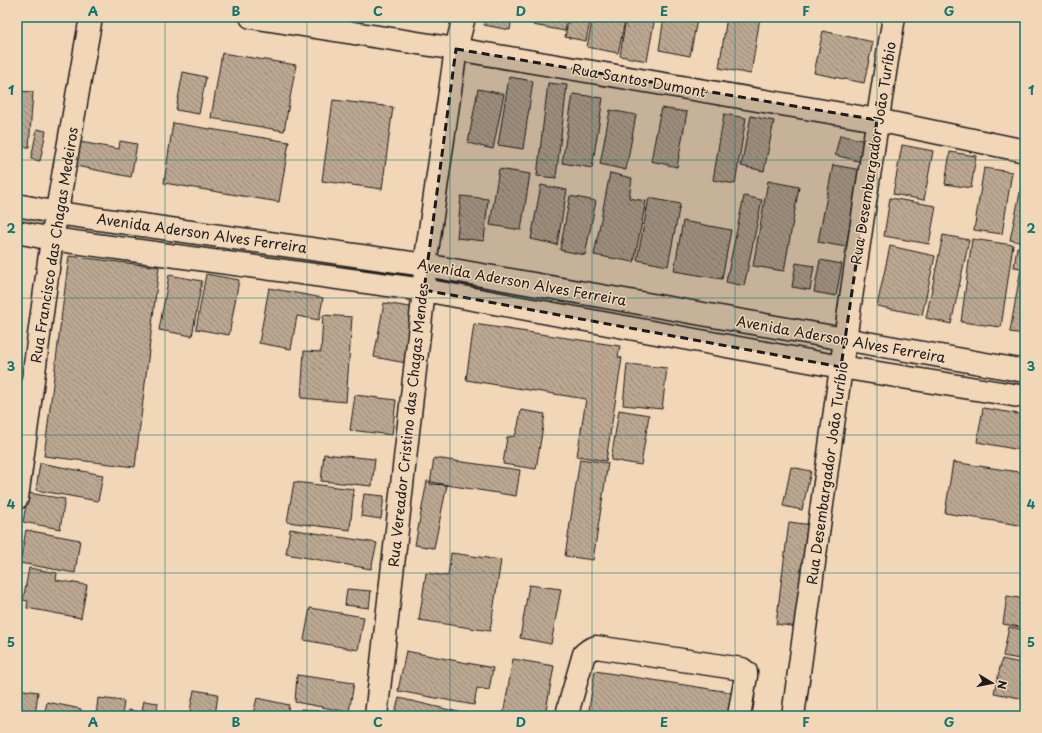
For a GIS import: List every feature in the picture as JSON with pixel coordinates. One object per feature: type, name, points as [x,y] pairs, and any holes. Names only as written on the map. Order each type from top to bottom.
[{"type":"street","name":"Rua Francisco das Chagas Medeiros","points":[[17,498],[52,239],[91,17]]},
{"type":"street","name":"Rua Santos Dumont","points":[[252,17],[456,49],[877,120],[1025,151]]},
{"type":"street","name":"Rua Vereador Cristino das Chagas Mendes","points":[[376,716],[424,290],[425,264],[456,49],[464,17]]},
{"type":"street","name":"Rua Desembargador João Turíbio","points":[[793,716],[841,367],[877,120],[894,17]]},
{"type":"street","name":"Avenida Aderson Alves Ferreira","points":[[17,205],[57,213],[425,264],[1025,371]]},
{"type":"street","name":"Avenida Aderson Alves Ferreira","points":[[17,232],[52,239],[424,290],[841,367],[1025,397]]},
{"type":"street","points":[[575,318],[579,292]]},
{"type":"street","points":[[569,716],[568,711],[584,654],[596,647],[742,668],[746,672],[746,676],[739,716]]},
{"type":"highlighted area","points":[[456,49],[877,120],[841,367],[424,290]]},
{"type":"building","points":[[486,17],[512,17],[510,30],[484,25]]},
{"type":"building","points":[[535,17],[567,17],[565,31],[533,25]]},
{"type":"building","points":[[569,17],[591,17],[586,41],[565,37]]},
{"type":"building","points":[[593,17],[626,17],[618,53],[587,47]]},
{"type":"building","points":[[626,17],[655,17],[647,61],[620,56]]},
{"type":"building","points":[[664,17],[683,17],[697,20],[690,56],[659,50]]},
{"type":"building","points":[[727,17],[760,17],[751,74],[719,68]]},
{"type":"building","points":[[823,31],[873,42],[864,83],[814,73]]},
{"type":"building","points":[[222,53],[296,65],[284,131],[211,118]]},
{"type":"building","points":[[183,72],[206,77],[199,114],[176,110]]},
{"type":"building","points":[[509,77],[533,81],[523,149],[498,145]]},
{"type":"building","points":[[548,83],[567,85],[556,178],[537,176]]},
{"type":"building","points":[[478,89],[504,94],[493,149],[468,143]]},
{"type":"building","points":[[17,91],[33,92],[29,147],[17,147]]},
{"type":"building","points":[[573,94],[603,98],[592,168],[562,163]]},
{"type":"building","points":[[333,100],[393,107],[382,189],[322,181]]},
{"type":"building","points":[[661,108],[687,112],[677,167],[651,161]]},
{"type":"building","points":[[610,110],[636,115],[626,170],[600,164]]},
{"type":"building","points":[[724,114],[746,118],[735,184],[713,180]]},
{"type":"building","points":[[751,116],[774,121],[764,171],[741,166]]},
{"type":"building","points":[[173,123],[289,142],[279,202],[164,183]]},
{"type":"building","points":[[37,129],[46,131],[40,161],[31,159]]},
{"type":"building","points":[[840,135],[866,141],[862,162],[835,155]]},
{"type":"building","points":[[120,141],[137,144],[131,177],[76,166],[80,142],[119,149]]},
{"type":"building","points":[[902,145],[933,151],[924,200],[893,194]]},
{"type":"building","points":[[950,152],[976,156],[971,188],[945,184]]},
{"type":"building","points":[[833,165],[861,170],[846,247],[818,242]]},
{"type":"building","points":[[984,168],[1012,172],[1002,234],[974,230]]},
{"type":"building","points":[[499,169],[530,174],[521,230],[490,225]]},
{"type":"building","points":[[610,173],[632,178],[629,198],[646,201],[634,262],[594,255]]},
{"type":"building","points":[[768,181],[799,187],[784,271],[753,266]]},
{"type":"building","points":[[541,185],[567,190],[557,245],[531,239]]},
{"type":"building","points":[[1021,188],[1025,189],[1025,243],[1010,240]]},
{"type":"building","points":[[461,196],[488,199],[484,241],[457,238]]},
{"type":"building","points":[[570,196],[596,201],[585,255],[560,250]]},
{"type":"building","points":[[744,196],[762,200],[744,286],[726,282]]},
{"type":"building","points":[[649,198],[680,204],[668,266],[637,260]]},
{"type":"building","points":[[890,198],[936,206],[929,244],[884,236]]},
{"type":"building","points":[[683,221],[731,230],[722,279],[674,271]]},
{"type":"building","points":[[943,235],[969,240],[951,324],[926,318]]},
{"type":"building","points":[[972,239],[1013,245],[1001,327],[961,322]]},
{"type":"building","points":[[890,246],[935,256],[922,315],[877,306]]},
{"type":"building","points":[[1017,247],[1025,248],[1025,334],[1010,332],[1021,268],[1014,267]]},
{"type":"building","points":[[69,256],[159,267],[135,467],[44,456]]},
{"type":"building","points":[[820,260],[842,264],[836,296],[814,292]]},
{"type":"building","points":[[796,263],[814,266],[810,290],[792,287]]},
{"type":"building","points":[[206,274],[239,280],[229,335],[196,329]]},
{"type":"building","points":[[169,275],[202,281],[192,336],[159,330]]},
{"type":"building","points":[[269,288],[323,298],[319,320],[297,316],[291,349],[259,343]]},
{"type":"building","points":[[384,303],[416,308],[406,363],[374,357]]},
{"type":"building","points":[[323,315],[352,317],[346,402],[301,398],[304,351],[321,352]]},
{"type":"building","points":[[474,324],[620,346],[618,357],[622,358],[606,461],[577,456],[586,399],[466,380]]},
{"type":"building","points":[[627,364],[667,368],[662,409],[623,405]]},
{"type":"building","points":[[355,395],[396,400],[392,435],[350,430]]},
{"type":"building","points":[[983,408],[1025,415],[1025,451],[977,442]]},
{"type":"building","points":[[521,410],[545,414],[536,469],[503,464],[507,437],[515,436]]},
{"type":"building","points":[[619,410],[649,415],[641,465],[611,460]]},
{"type":"building","points":[[324,454],[375,459],[372,486],[321,481]]},
{"type":"building","points":[[434,458],[520,470],[516,496],[447,485],[430,484]]},
{"type":"building","points":[[580,459],[608,463],[593,560],[565,556]]},
{"type":"building","points":[[953,462],[1025,473],[1025,526],[945,513]]},
{"type":"building","points":[[40,463],[103,475],[98,501],[36,490]]},
{"type":"building","points":[[791,467],[811,471],[802,510],[783,506]]},
{"type":"building","points":[[427,481],[447,485],[434,548],[415,545]]},
{"type":"building","points":[[294,482],[354,489],[350,530],[287,522]]},
{"type":"building","points":[[28,493],[65,499],[60,529],[23,522]]},
{"type":"building","points":[[364,494],[384,496],[381,519],[361,516]]},
{"type":"building","points":[[789,522],[812,525],[798,627],[776,624]]},
{"type":"building","points":[[290,529],[377,543],[371,569],[286,554]]},
{"type":"building","points":[[26,530],[80,540],[75,573],[20,563]]},
{"type":"building","points":[[451,553],[501,560],[490,631],[419,620],[426,573],[448,576]]},
{"type":"building","points":[[29,568],[57,573],[56,580],[87,585],[81,618],[27,608],[28,601],[23,600]]},
{"type":"building","points":[[529,585],[561,589],[551,644],[520,638]]},
{"type":"building","points":[[347,589],[371,591],[369,608],[345,605]]},
{"type":"building","points":[[1007,596],[1025,599],[1025,628],[1003,624]]},
{"type":"building","points":[[310,608],[364,617],[358,650],[304,640]]},
{"type":"building","points":[[1009,627],[1025,630],[1025,660],[1003,656]]},
{"type":"building","points":[[406,651],[493,668],[489,690],[477,688],[474,705],[398,691]]},
{"type":"building","points":[[513,659],[554,666],[545,716],[503,716]]},
{"type":"building","points":[[1002,659],[1025,664],[1025,699],[994,693]]},
{"type":"building","points":[[595,671],[755,696],[752,716],[588,716]]},
{"type":"building","points":[[297,675],[354,683],[349,712],[295,702]]},
{"type":"building","points":[[17,689],[38,692],[35,716],[17,716]]},
{"type":"building","points":[[194,690],[218,694],[215,716],[189,716]]},
{"type":"building","points":[[98,698],[124,701],[122,716],[96,716]]},
{"type":"building","points":[[257,698],[289,705],[287,716],[262,716],[253,714]]},
{"type":"building","points":[[399,698],[471,715],[471,716],[394,716]]},
{"type":"building","points":[[144,701],[158,703],[157,712],[142,710]]},
{"type":"building","points":[[47,702],[81,709],[80,716],[44,716]]},
{"type":"building","points":[[301,709],[351,715],[351,716],[300,716]]},
{"type":"building","points":[[129,710],[158,716],[128,716]]}]
